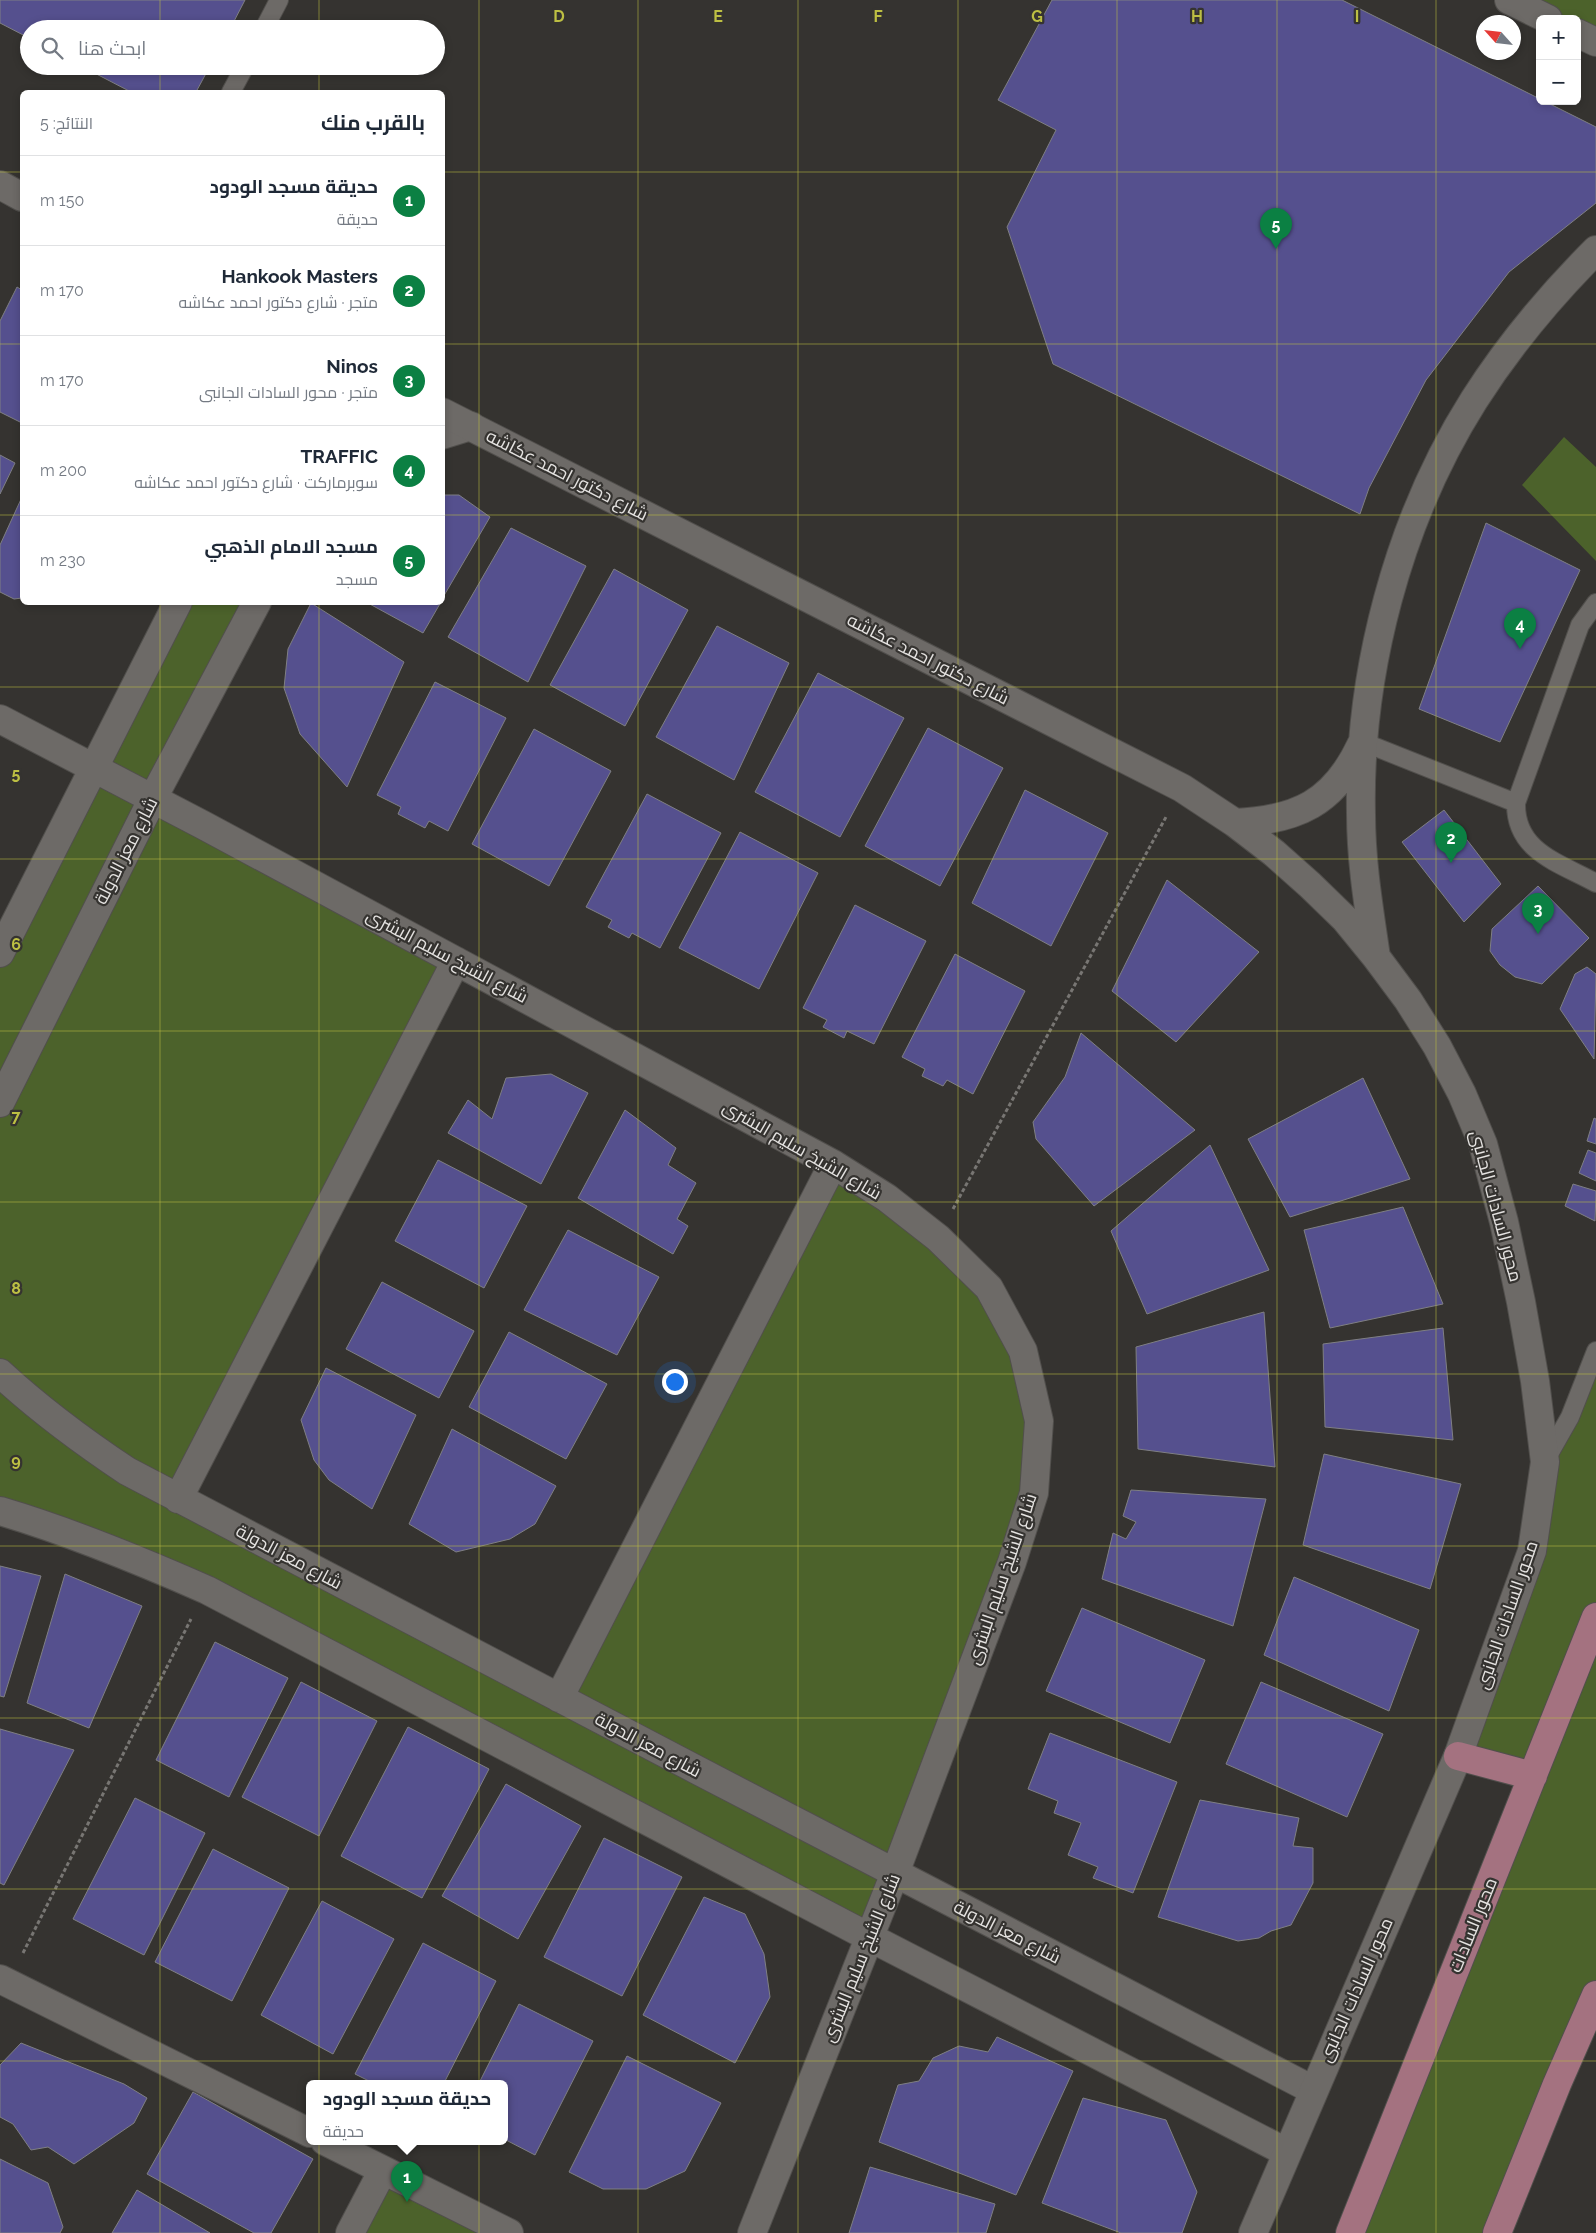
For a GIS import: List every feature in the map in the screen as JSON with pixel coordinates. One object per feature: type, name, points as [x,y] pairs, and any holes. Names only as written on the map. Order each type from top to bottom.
[{"type":"main road","name":"محور السادات","points":[[1350,2233],[1596,1616]]},
{"type":"main road","points":[[1458,1756],[1533,1776]]},
{"type":"main road","points":[[1497,2233],[1557,2084],[1596,1995]]},
{"type":"street","points":[[1509,0],[1540,15]]},
{"type":"street","points":[[1581,35],[1596,42]]},
{"type":"street","points":[[0,185],[20,196]]},
{"type":"street","points":[[1376,957],[1365,886],[1360,814],[1363,742],[1372,670],[1388,599],[1410,531],[1439,465],[1473,401],[1514,341],[1560,286],[1596,250]]},
{"type":"street","name":"شارع دكتور احمد عكاشه","points":[[445,413],[1182,788],[1235,823],[1310,885],[1345,919],[1376,957]]},
{"type":"street","points":[[445,434],[471,426]]},
{"type":"street","points":[[0,953],[176,605]]},
{"type":"street","name":"شارع معز الدولة","points":[[0,1103],[153,798],[255,605]]},
{"type":"street","name":"شارع الشيخ سليم البشرى","points":[[0,719],[153,798],[833,1164],[887,1198],[938,1238],[989,1288],[1023,1351],[1039,1421],[1034,1493],[1012,1562],[895,1874],[752,2233]]},
{"type":"street","points":[[1235,823],[1282,818],[1303,809],[1322,797],[1340,781],[1353,762],[1363,742]]},
{"type":"street","name":"محور السادات الجانبى","points":[[1253,2233],[1312,2090],[1458,1756],[1532,1551],[1545,1462],[1535,1381],[1521,1302],[1504,1222],[1483,1144],[1462,1094],[1437,1046],[1408,1000],[1376,957]]},
{"type":"street","points":[[178,1499],[456,961]]},
{"type":"street","points":[[559,1698],[833,1164]]},
{"type":"street","name":"شارع معز الدولة","points":[[0,1373],[33,1404],[78,1439],[127,1471],[178,1499],[1312,2090]]},
{"type":"street","points":[[0,1511],[84,1539],[146,1563],[206,1590],[869,1937],[1286,2152]]},
{"type":"street","points":[[4,1980],[306,2131]]},
{"type":"street","points":[[333,2145],[509,2233]]},
{"type":"street","points":[[350,2233],[383,2170]]},
{"type":"lane","points":[[269,20],[279,0]]},
{"type":"lane","points":[[233,90],[240,75]]},
{"type":"lane","points":[[1596,603],[1580,625],[1516,804],[1518,826],[1530,846],[1596,883]]},
{"type":"lane","points":[[1363,742],[1516,804]]},
{"type":"lane","points":[[1545,1462],[1570,1417],[1596,1351]]},
{"type":"path","points":[[938,1238],[1182,788]]},
{"type":"path","points":[[4,1980],[206,1590]]},
{"type":"green space","points":[[1509,0],[1596,0],[1596,42],[1581,35],[1581,15],[1540,15]]},
{"type":"green space","points":[[1564,437],[1596,467],[1596,561],[1522,485]]},
{"type":"green space","points":[[177,605],[256,605],[153,798],[456,961],[178,1499],[559,1698],[833,1164],[938,1238],[1023,1351],[1034,1493],[869,1937],[207,1590],[0,1511],[0,953]]},
{"type":"green space","points":[[1596,1351],[1596,2016],[1503,2233],[1350,2233],[1533,1776],[1458,1756],[1545,1462]]},
{"type":"green space","points":[[383,2170],[509,2233],[350,2233]]},
{"type":"building","points":[[0,0],[245,0],[235,20],[20,20],[20,33],[0,23]]},
{"type":"building","points":[[1052,0],[1342,0],[1536,97],[1536,105],[1552,105],[1596,127],[1596,203],[1509,272],[1426,380],[1369,488],[1360,514],[1053,364],[1007,227],[1056,130],[998,100]]},
{"type":"building","points":[[98,75],[205,75],[197,90],[127,90]]},
{"type":"building","points":[[17,287],[20,289],[20,422],[0,412],[0,321]]},
{"type":"building","points":[[0,455],[15,463],[0,494]]},
{"type":"building","points":[[445,495],[459,495],[490,517],[445,594]]},
{"type":"building","points":[[20,501],[20,598],[14,599],[0,592],[0,545]]},
{"type":"building","points":[[1486,523],[1580,570],[1500,742],[1419,709]]},
{"type":"building","points":[[511,528],[586,566],[528,682],[448,637]]},
{"type":"building","points":[[614,569],[688,610],[625,726],[550,685]]},
{"type":"building","points":[[310,605],[314,605],[404,662],[347,787],[300,734],[284,688],[288,649]]},
{"type":"building","points":[[372,605],[439,605],[423,633]]},
{"type":"building","points":[[717,626],[789,663],[734,780],[656,737]]},
{"type":"building","points":[[818,673],[904,718],[840,837],[755,792]]},
{"type":"building","points":[[435,682],[506,718],[448,831],[429,821],[425,828],[398,814],[401,807],[377,795]]},
{"type":"building","points":[[928,728],[1003,768],[940,886],[865,846]]},
{"type":"building","points":[[534,729],[611,771],[549,886],[472,844]]},
{"type":"building","points":[[1025,790],[1108,833],[1051,946],[972,903]]},
{"type":"building","points":[[647,794],[721,833],[660,948],[632,933],[629,938],[608,927],[612,920],[586,907]]},
{"type":"building","points":[[1444,810],[1501,884],[1464,922],[1402,842]]},
{"type":"building","points":[[740,832],[818,873],[759,989],[679,948]]},
{"type":"building","points":[[1167,880],[1259,952],[1176,1042],[1112,991]]},
{"type":"building","points":[[1538,886],[1589,938],[1542,984],[1515,977],[1500,965],[1490,951],[1492,929]]},
{"type":"building","points":[[855,905],[926,941],[874,1044],[847,1031],[844,1038],[823,1027],[827,1020],[803,1008]]},
{"type":"building","points":[[955,954],[1025,991],[973,1094],[947,1080],[943,1086],[922,1076],[925,1069],[902,1057]]},
{"type":"building","points":[[1587,967],[1596,974],[1594,1059],[1560,1009],[1575,974]]},
{"type":"building","points":[[1081,1033],[1195,1130],[1094,1206],[1036,1139],[1033,1122],[1065,1077]]},
{"type":"building","points":[[551,1074],[588,1093],[541,1184],[448,1133],[468,1100],[492,1119],[506,1078]]},
{"type":"building","points":[[1363,1078],[1410,1179],[1290,1217],[1248,1139]]},
{"type":"building","points":[[625,1110],[676,1148],[668,1165],[696,1183],[677,1219],[688,1226],[673,1254],[578,1198]]},
{"type":"building","points":[[1594,1118],[1596,1119],[1596,1144],[1587,1141]]},
{"type":"building","points":[[1210,1145],[1269,1270],[1147,1314],[1111,1231]]},
{"type":"building","points":[[1588,1150],[1596,1153],[1596,1181],[1579,1173]]},
{"type":"building","points":[[438,1160],[527,1206],[484,1288],[395,1241]]},
{"type":"building","points":[[1573,1184],[1596,1191],[1595,1221],[1565,1206]]},
{"type":"building","points":[[1403,1207],[1443,1304],[1330,1328],[1304,1230]]},
{"type":"building","points":[[568,1230],[659,1277],[617,1355],[524,1310]]},
{"type":"building","points":[[382,1282],[474,1331],[439,1398],[346,1349]]},
{"type":"building","points":[[1264,1312],[1275,1467],[1138,1449],[1136,1347]]},
{"type":"building","points":[[1443,1328],[1453,1440],[1325,1427],[1323,1344]]},
{"type":"building","points":[[509,1332],[607,1384],[566,1459],[469,1407]]},
{"type":"building","points":[[326,1368],[416,1415],[372,1509],[329,1480],[314,1460],[301,1420]]},
{"type":"building","points":[[452,1429],[556,1486],[535,1524],[510,1539],[456,1552],[409,1524]]},
{"type":"building","points":[[1324,1454],[1461,1484],[1430,1589],[1303,1545]]},
{"type":"building","points":[[1131,1490],[1266,1499],[1233,1626],[1102,1579],[1113,1533],[1126,1539],[1136,1522],[1123,1516]]},
{"type":"building","points":[[0,1566],[41,1576],[4,1697],[0,1696]]},
{"type":"building","points":[[65,1574],[142,1606],[89,1728],[27,1703]]},
{"type":"building","points":[[1294,1577],[1419,1630],[1389,1711],[1264,1655]]},
{"type":"building","points":[[1082,1608],[1205,1660],[1170,1743],[1046,1691]]},
{"type":"building","points":[[215,1642],[288,1678],[229,1797],[156,1760]]},
{"type":"building","points":[[301,1682],[377,1721],[319,1836],[242,1797]]},
{"type":"building","points":[[1261,1682],[1383,1734],[1347,1817],[1226,1764]]},
{"type":"building","points":[[408,1727],[489,1769],[422,1898],[341,1856]]},
{"type":"building","points":[[0,1729],[74,1750],[4,1885],[0,1883]]},
{"type":"building","points":[[1050,1733],[1177,1782],[1133,1893],[1093,1878],[1098,1867],[1068,1855],[1081,1823],[1054,1813],[1058,1801],[1028,1789]]},
{"type":"building","points":[[506,1784],[581,1826],[518,1939],[442,1896]]},
{"type":"building","points":[[135,1798],[205,1833],[144,1955],[73,1919]]},
{"type":"building","points":[[1200,1800],[1299,1818],[1293,1846],[1313,1848],[1313,1883],[1291,1925],[1271,1931],[1259,1938],[1238,1941],[1158,1917]]},
{"type":"building","points":[[604,1838],[682,1877],[622,1996],[544,1957]]},
{"type":"building","points":[[213,1849],[289,1888],[232,2001],[155,1962]]},
{"type":"building","points":[[704,1897],[745,1914],[764,1954],[770,1997],[735,2063],[643,2015]]},
{"type":"building","points":[[322,1901],[394,1939],[333,2054],[261,2015]]},
{"type":"building","points":[[423,1943],[496,1981],[446,2080],[367,2080],[355,2074]]},
{"type":"building","points":[[519,2004],[593,2041],[535,2155],[508,2141],[508,2080],[481,2080]]},
{"type":"building","points":[[997,2037],[1073,2071],[1016,2195],[879,2142],[898,2085],[919,2081],[933,2058],[959,2046],[988,2052]]},
{"type":"building","points":[[21,2043],[124,2084],[147,2098],[134,2123],[74,2164],[48,2147],[31,2150],[13,2124],[0,2117],[0,2065]]},
{"type":"building","points":[[627,2056],[721,2103],[685,2171],[646,2189],[603,2189],[569,2172]]},
{"type":"building","points":[[193,2092],[313,2159],[271,2233],[254,2233],[147,2174]]},
{"type":"building","points":[[1083,2098],[1166,2120],[1197,2192],[1182,2233],[1121,2233],[1042,2203]]},
{"type":"building","points":[[0,2159],[48,2183],[63,2227],[60,2233],[0,2233]]},
{"type":"building","points":[[870,2167],[995,2204],[986,2233],[849,2233]]},
{"type":"building","points":[[137,2190],[210,2233],[112,2233]]},
{"type":"place","name":"مسجد الامام الذهبي","points":[[1276,249]]},
{"type":"place","name":"TRAFFIC","points":[[1520,649]]},
{"type":"place","name":"Hankook Masters","points":[[1451,863]]},
{"type":"place","name":"Ninos","points":[[1538,934]]},
{"type":"place","name":"حديقة مسجد الودود","points":[[407,2202]]}]
